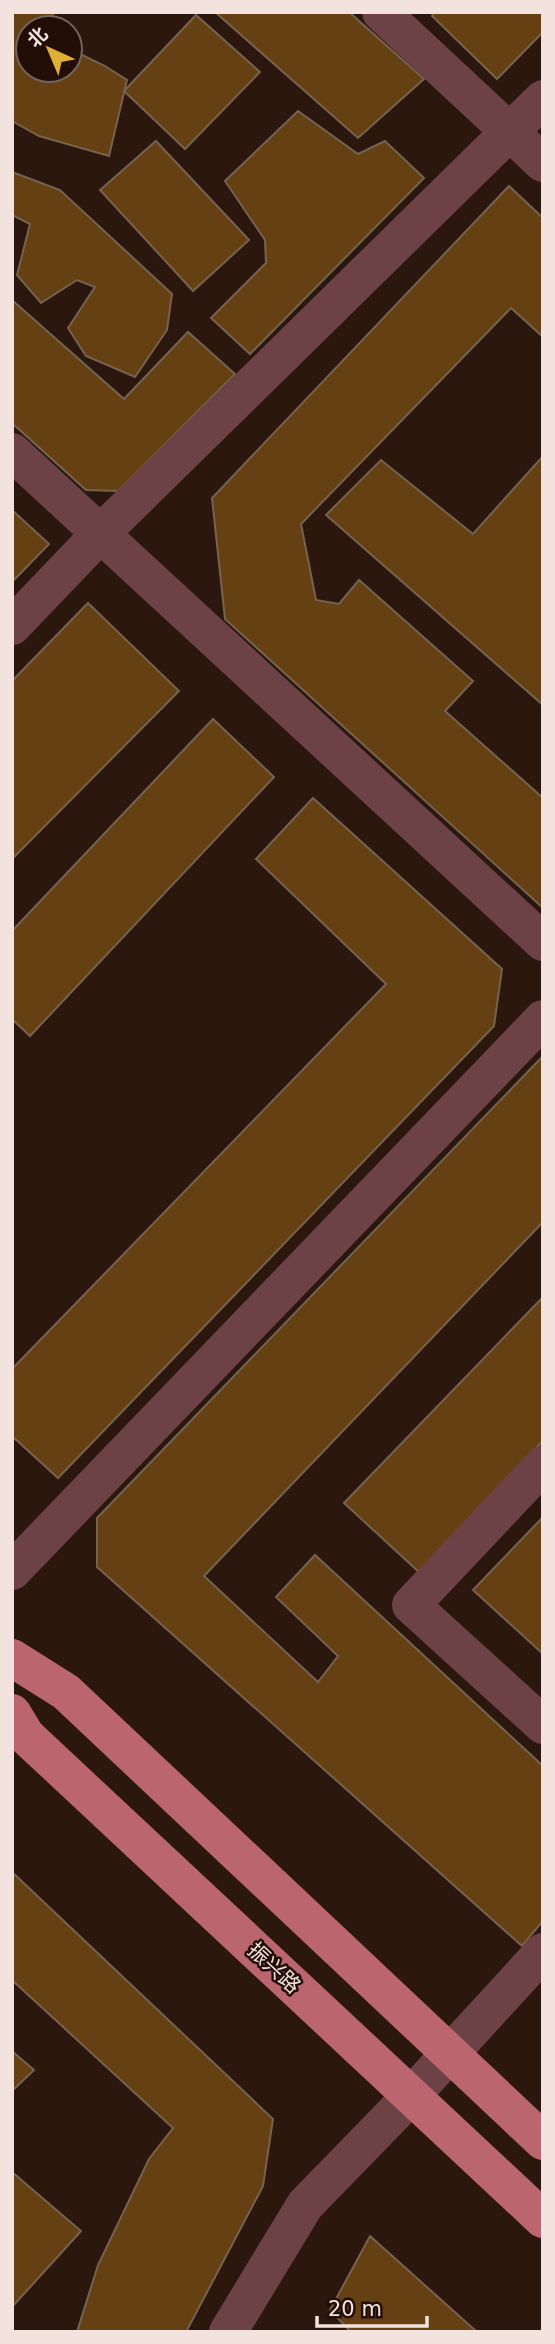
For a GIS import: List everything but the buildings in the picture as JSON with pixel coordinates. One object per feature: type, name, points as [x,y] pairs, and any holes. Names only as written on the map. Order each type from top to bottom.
[{"type":"main road","points":[[12,1658],[66,1692],[543,2141]]},
{"type":"main road","name":"振兴路","points":[[12,1713],[26,1736],[543,2219]]},
{"type":"street","points":[[381,12],[543,163]]},
{"type":"street","points":[[12,626],[101,533],[543,99]]},
{"type":"street","points":[[12,453],[543,942]]},
{"type":"street","points":[[12,1571],[543,1019]]},
{"type":"street","points":[[543,1465],[411,1605],[543,1725]]},
{"type":"street","points":[[228,2332],[305,2205],[411,2096],[543,1952]]}]
